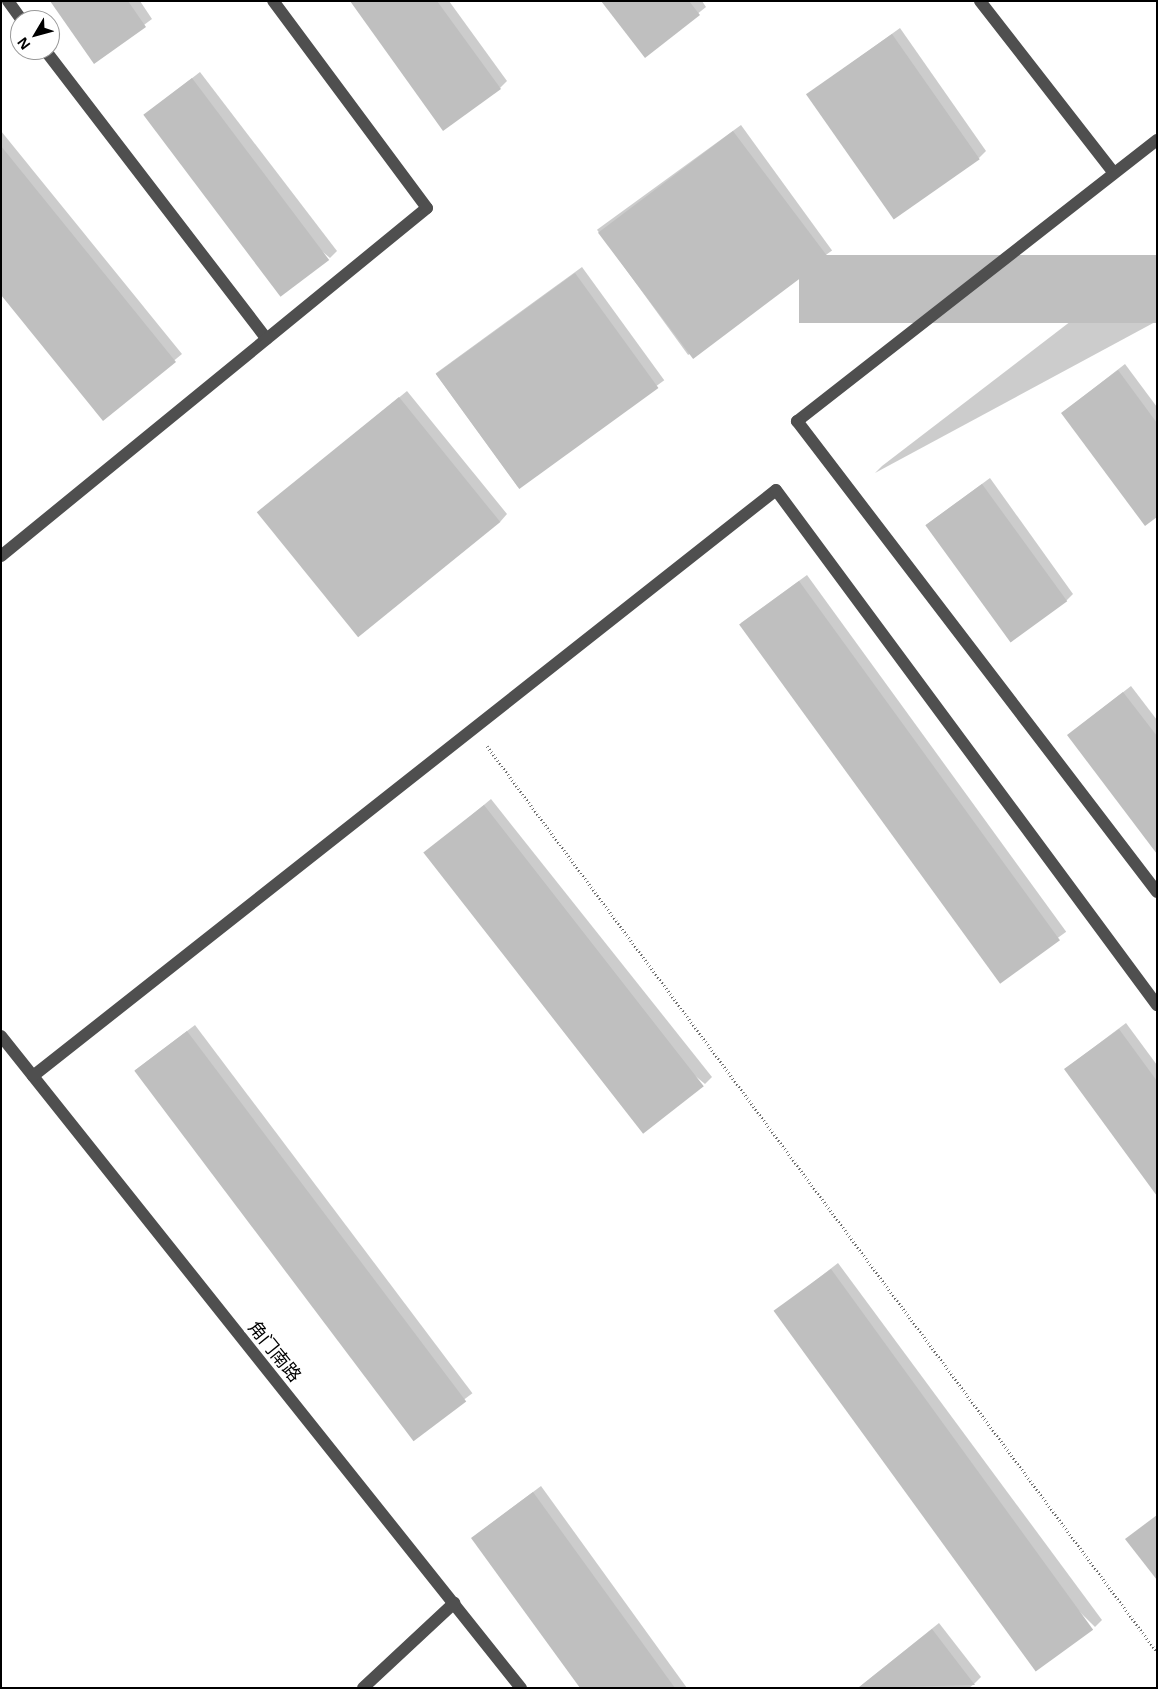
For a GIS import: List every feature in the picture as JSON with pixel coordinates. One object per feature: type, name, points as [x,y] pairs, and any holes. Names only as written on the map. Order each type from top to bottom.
[{"type":"street","points":[[1,556],[427,208],[273,1]]},
{"type":"street","points":[[980,1],[1113,172]]},
{"type":"street","points":[[53,60],[267,339]]},
{"type":"street","points":[[1157,140],[1113,172],[797,421],[1157,892]]},
{"type":"street","points":[[33,1076],[475,730],[776,490],[1157,1005]]},
{"type":"street","name":"角门南路","points":[[1,1036],[521,1688]]},
{"type":"street","points":[[363,1688],[454,1603]]},
{"type":"path","points":[[475,730],[1157,1652]]},
{"type":"building","points":[[50,1],[128,1],[146,27],[94,64],[60,15],[60,10],[56,10]]},
{"type":"building","points":[[350,1],[437,1],[501,89],[443,131]]},
{"type":"building","points":[[601,1],[689,1],[700,15],[645,58]]},
{"type":"building","points":[[892,34],[980,159],[894,220],[806,94]]},
{"type":"building","points":[[192,78],[329,260],[280,297],[143,115]]},
{"type":"building","points":[[733,131],[828,257],[693,359],[598,233]]},
{"type":"building","points":[[1,146],[176,362],[103,421],[1,295]]},
{"type":"building","points":[[799,255],[1157,255],[1157,323],[799,323]]},
{"type":"building","points":[[575,273],[658,388],[519,489],[436,374]]},
{"type":"building","points":[[1118,370],[1157,423],[1157,517],[1145,526],[1061,413]]},
{"type":"building","points":[[399,397],[500,522],[358,637],[257,512]]},
{"type":"building","points":[[982,484],[1067,601],[1011,642],[925,525]]},
{"type":"building","points":[[799,581],[1060,940],[1000,984],[739,624]]},
{"type":"building","points":[[1123,692],[1157,736],[1157,854],[1067,735]]},
{"type":"building","points":[[484,805],[704,1086],[643,1134],[423,852]]},
{"type":"building","points":[[1119,1029],[1157,1081],[1157,1196],[1064,1069]]},
{"type":"building","points":[[187,1031],[466,1402],[414,1441],[134,1071]]},
{"type":"building","points":[[831,1269],[1093,1630],[1036,1672],[774,1311]]},
{"type":"building","points":[[533,1492],[675,1688],[580,1688],[471,1538]]},
{"type":"building","points":[[1157,1515],[1157,1580],[1125,1539]]},
{"type":"building","points":[[932,1629],[975,1685],[858,1688]]}]
